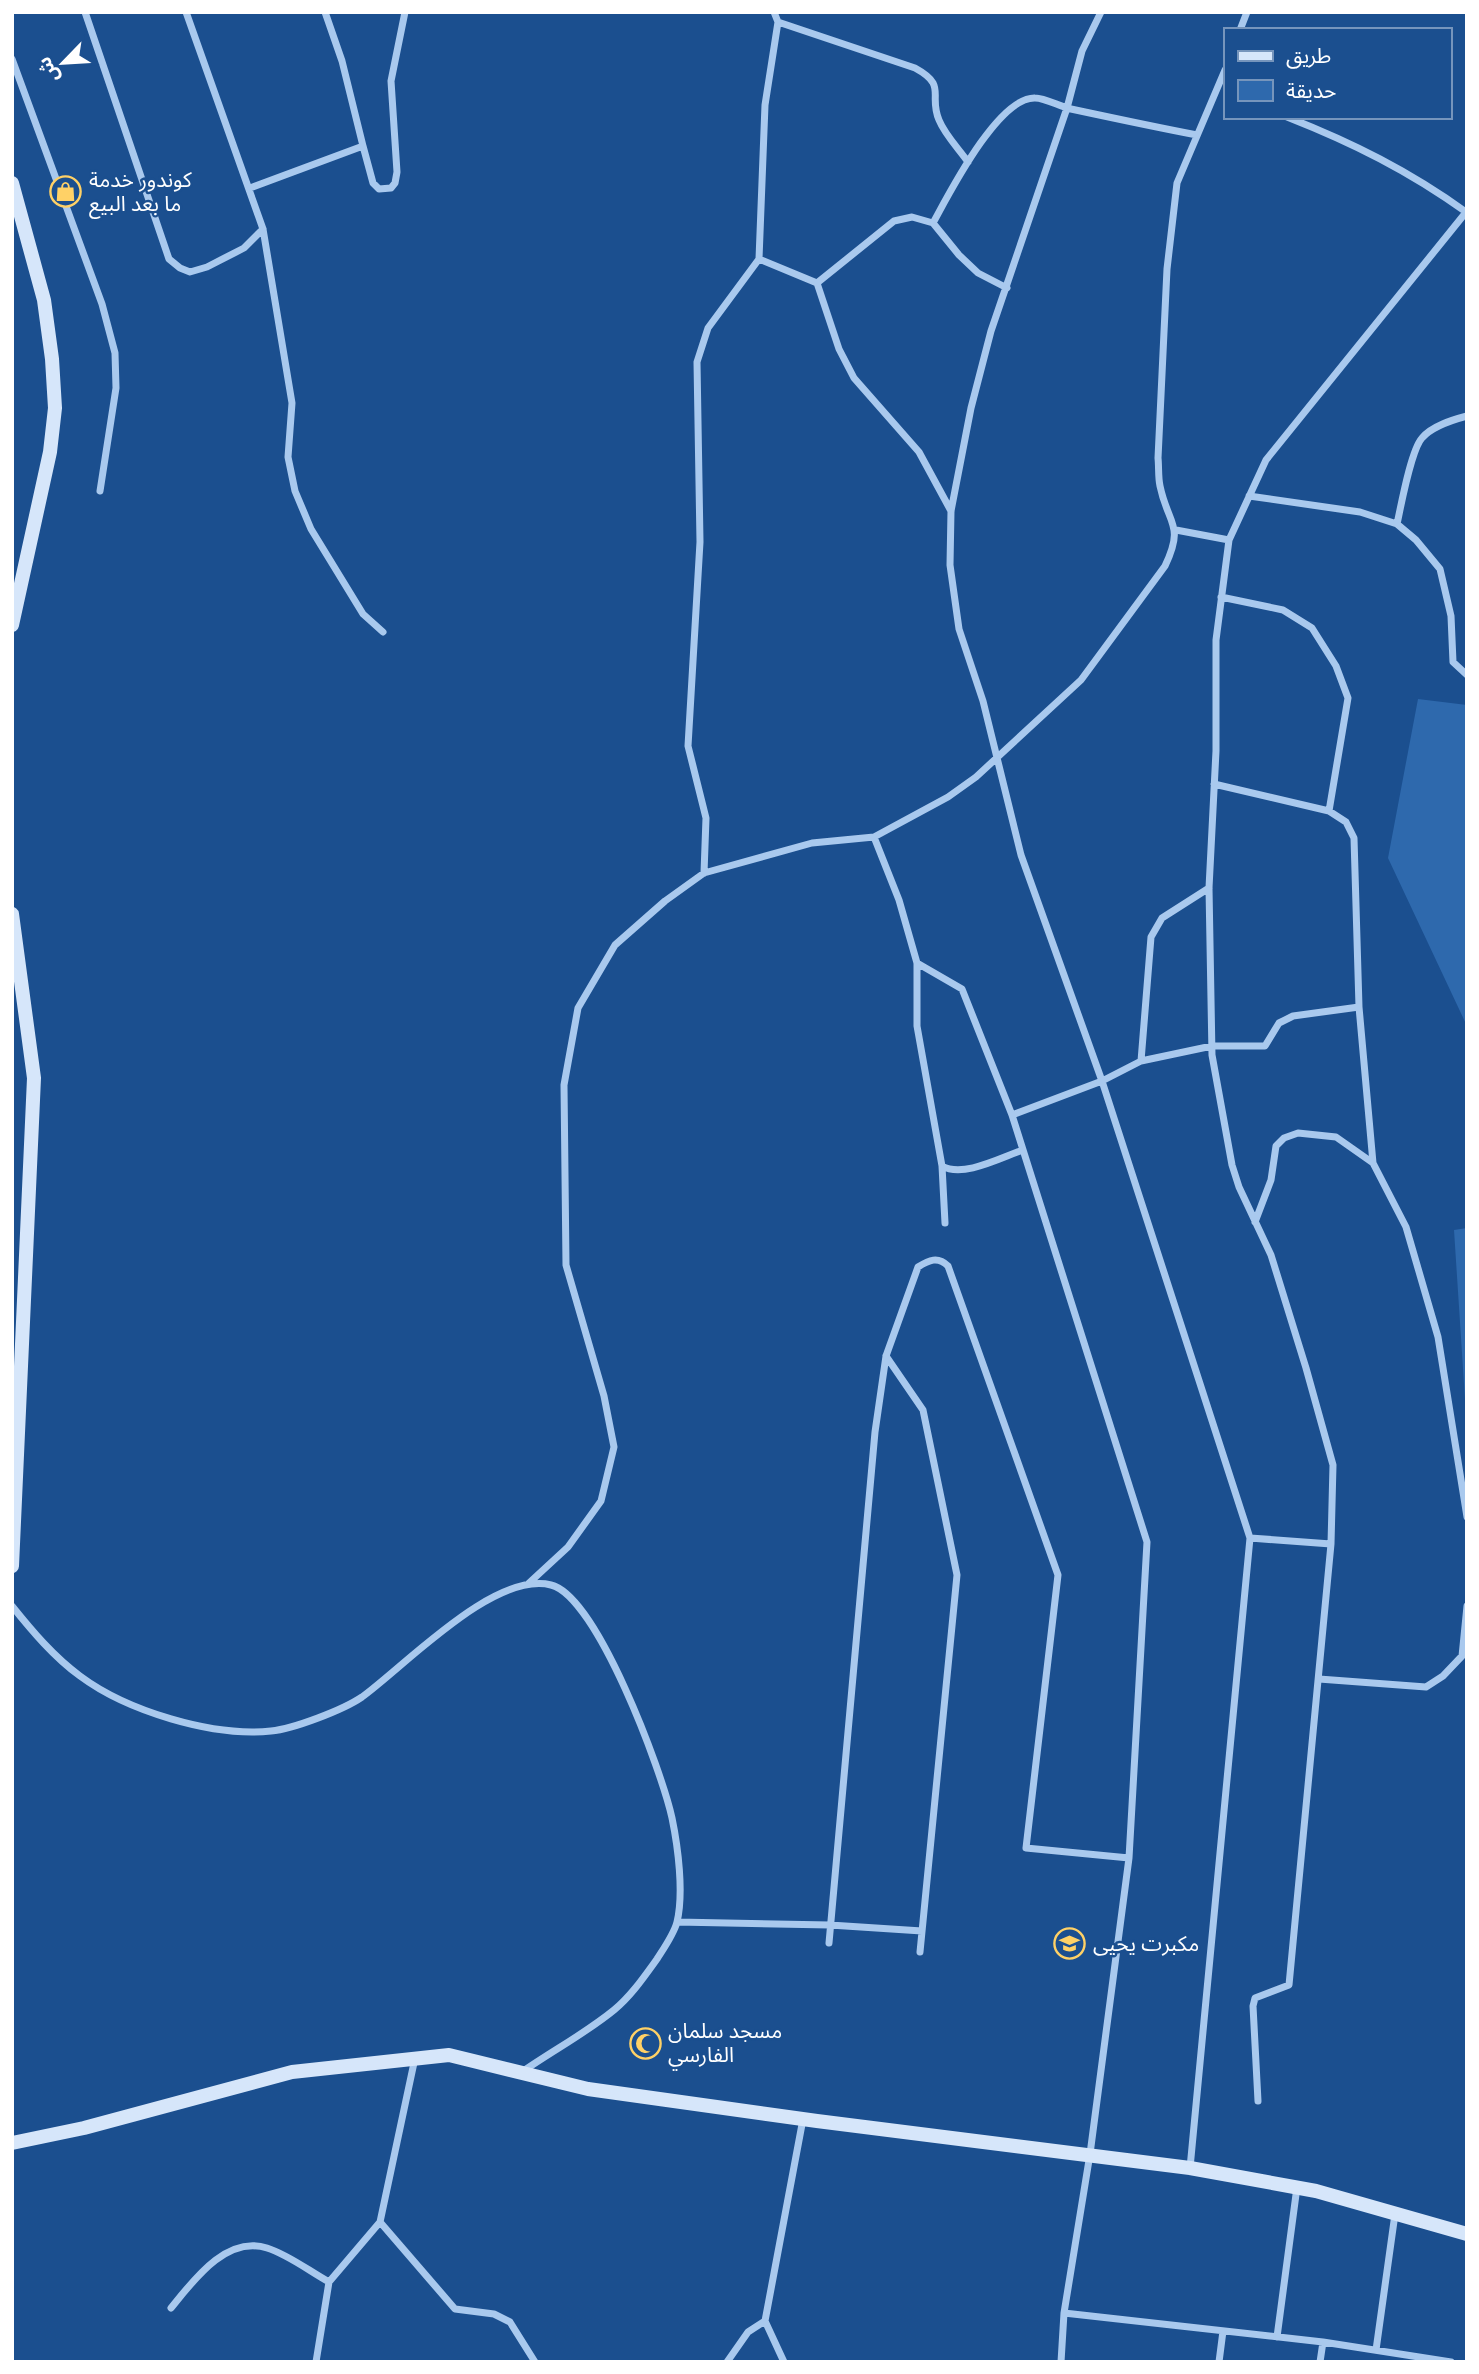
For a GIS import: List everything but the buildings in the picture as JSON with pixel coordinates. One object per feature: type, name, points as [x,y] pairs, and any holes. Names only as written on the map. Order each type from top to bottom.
[{"type":"street","points":[[85,12],[169,259],[190,272],[207,267],[244,248],[263,229]]},
{"type":"street","points":[[187,12],[263,229],[292,403],[288,457],[295,491],[317,540],[363,614],[383,632]]},
{"type":"street","points":[[325,12],[342,61],[373,183],[379,189],[391,188],[397,172],[391,81],[405,12]]},
{"type":"street","points":[[704,873],[706,818],[688,746],[700,542],[697,362],[708,328],[759,259],[765,105],[778,22],[774,12]]},
{"type":"street","points":[[1101,12],[1082,51],[1067,108],[991,331],[971,408],[951,511],[950,565],[959,629],[983,701],[1021,855],[1102,1081],[1251,1538],[1190,2168]]},
{"type":"street","points":[[778,22],[925,73],[933,79],[936,89],[939,120],[968,162]]},
{"type":"street","points":[[12,59],[102,304],[115,353],[116,388],[100,491]]},
{"type":"street","points":[[529,1583],[568,1547],[601,1501],[614,1447],[604,1396],[566,1265],[564,1085],[578,1008],[615,945],[665,901],[704,873],[812,843],[874,837],[948,797],[976,777],[1081,680],[1165,566],[1173,549],[1176,530],[1160,485],[1158,458],[1167,269],[1177,183],[1197,135],[1222,91]]},
{"type":"street","points":[[933,223],[977,147],[1009,110],[1020,102],[1035,98],[1067,108],[1197,135]]},
{"type":"street","points":[[1258,2101],[1253,2006],[1255,1998],[1290,1985],[1331,1544],[1333,1465],[1275,1268],[1232,1165],[1212,1046],[1209,888],[1216,640],[1229,540],[1266,460],[1466,212],[1405,171],[1349,142],[1292,119]]},
{"type":"street","points":[[250,188],[363,146]]},
{"type":"street","points":[[12,183],[44,300],[55,408],[45,477],[12,625]]},
{"type":"street","points":[[817,283],[894,221],[912,217],[933,223],[958,255],[978,273],[1007,288]]},
{"type":"street","points":[[759,259],[817,283],[839,349],[854,378],[919,452],[951,511]]},
{"type":"street","points":[[1397,524],[1415,453],[1422,438],[1447,421],[1467,416]]},
{"type":"street","points":[[1249,496],[1360,512],[1397,524],[1416,540],[1440,569],[1451,616],[1453,662],[1467,675]]},
{"type":"street","points":[[1176,530],[1229,540]]},
{"type":"street","points":[[1221,597],[1283,610],[1312,628],[1336,666],[1348,698],[1329,811]]},
{"type":"street","points":[[1214,784],[1329,811],[1346,822],[1354,838],[1359,1007],[1373,1163],[1406,1227],[1438,1337],[1467,1517]]},
{"type":"street","points":[[874,837],[899,900],[917,963],[917,1026],[942,1166],[945,1223]]},
{"type":"street","points":[[1141,1061],[1152,937],[1163,918],[1209,888]]},
{"type":"street","points":[[12,914],[34,1078],[12,1566]]},
{"type":"street","points":[[917,963],[962,989],[1012,1115],[1147,1542],[1129,1858],[1090,2154],[1064,2313],[1061,2362]]},
{"type":"street","points":[[1012,1115],[1102,1081],[1141,1061],[1212,1046],[1265,1046],[1279,1023],[1293,1016],[1359,1007]]},
{"type":"street","points":[[1255,1222],[1271,1180],[1276,1146],[1284,1138],[1298,1133],[1336,1137],[1373,1163]]},
{"type":"street","points":[[942,1166],[961,1171],[1023,1150]]},
{"type":"street","points":[[829,1943],[875,1432],[886,1356],[918,1267],[934,1259],[948,1266],[1058,1575],[1026,1847],[1129,1858]]},
{"type":"street","points":[[886,1356],[923,1410],[957,1575],[920,1952]]},
{"type":"street","points":[[1251,1538],[1331,1544]]},
{"type":"street","points":[[12,1606],[36,1636],[79,1675],[114,1697],[156,1714],[216,1729],[272,1731],[318,1718],[359,1699],[458,1619],[511,1587],[529,1583],[550,1584],[573,1599],[594,1629],[654,1756],[672,1818],[680,1874],[677,1923],[650,1968],[614,2010],[522,2072]]},
{"type":"street","points":[[1319,1679],[1426,1687],[1462,1656],[1467,1606]]},
{"type":"street","points":[[677,1923],[830,1925],[922,1931]]},
{"type":"street","points":[[12,2143],[84,2128],[292,2072],[449,2054],[588,2089],[1190,2168],[1297,2187],[1467,2234]]},
{"type":"street","points":[[316,2362],[329,2282],[380,2222],[415,2058]]},
{"type":"street","points":[[785,2362],[765,2321],[803,2119]]},
{"type":"street","points":[[1277,2337],[1297,2187]]},
{"type":"street","points":[[1376,2350],[1395,2214]]},
{"type":"street","points":[[380,2222],[455,2309],[494,2314],[510,2322],[535,2362]]},
{"type":"street","points":[[171,2308],[217,2258],[241,2248],[264,2247],[289,2258],[329,2282]]},
{"type":"street","points":[[1064,2313],[1323,2342],[1376,2350],[1410,2359],[1451,2362]]},
{"type":"street","points":[[727,2362],[748,2332],[765,2321]]},
{"type":"street","points":[[1219,2362],[1223,2331]]},
{"type":"street","points":[[1320,2362],[1323,2342]]},
{"type":"green space","points":[[1418,699],[1467,705],[1467,1026],[1388,858]]},
{"type":"green space","points":[[1467,1228],[1467,1430],[1454,1230]]},
{"type":"place","name":"كوندور خدمة ما بعد البيع","points":[[66,192]]},
{"type":"place","name":"مكبرت يحيى","points":[[1070,1944]]},
{"type":"place","name":"مسجد سلمان الفارسي","points":[[645,2043]]}]
